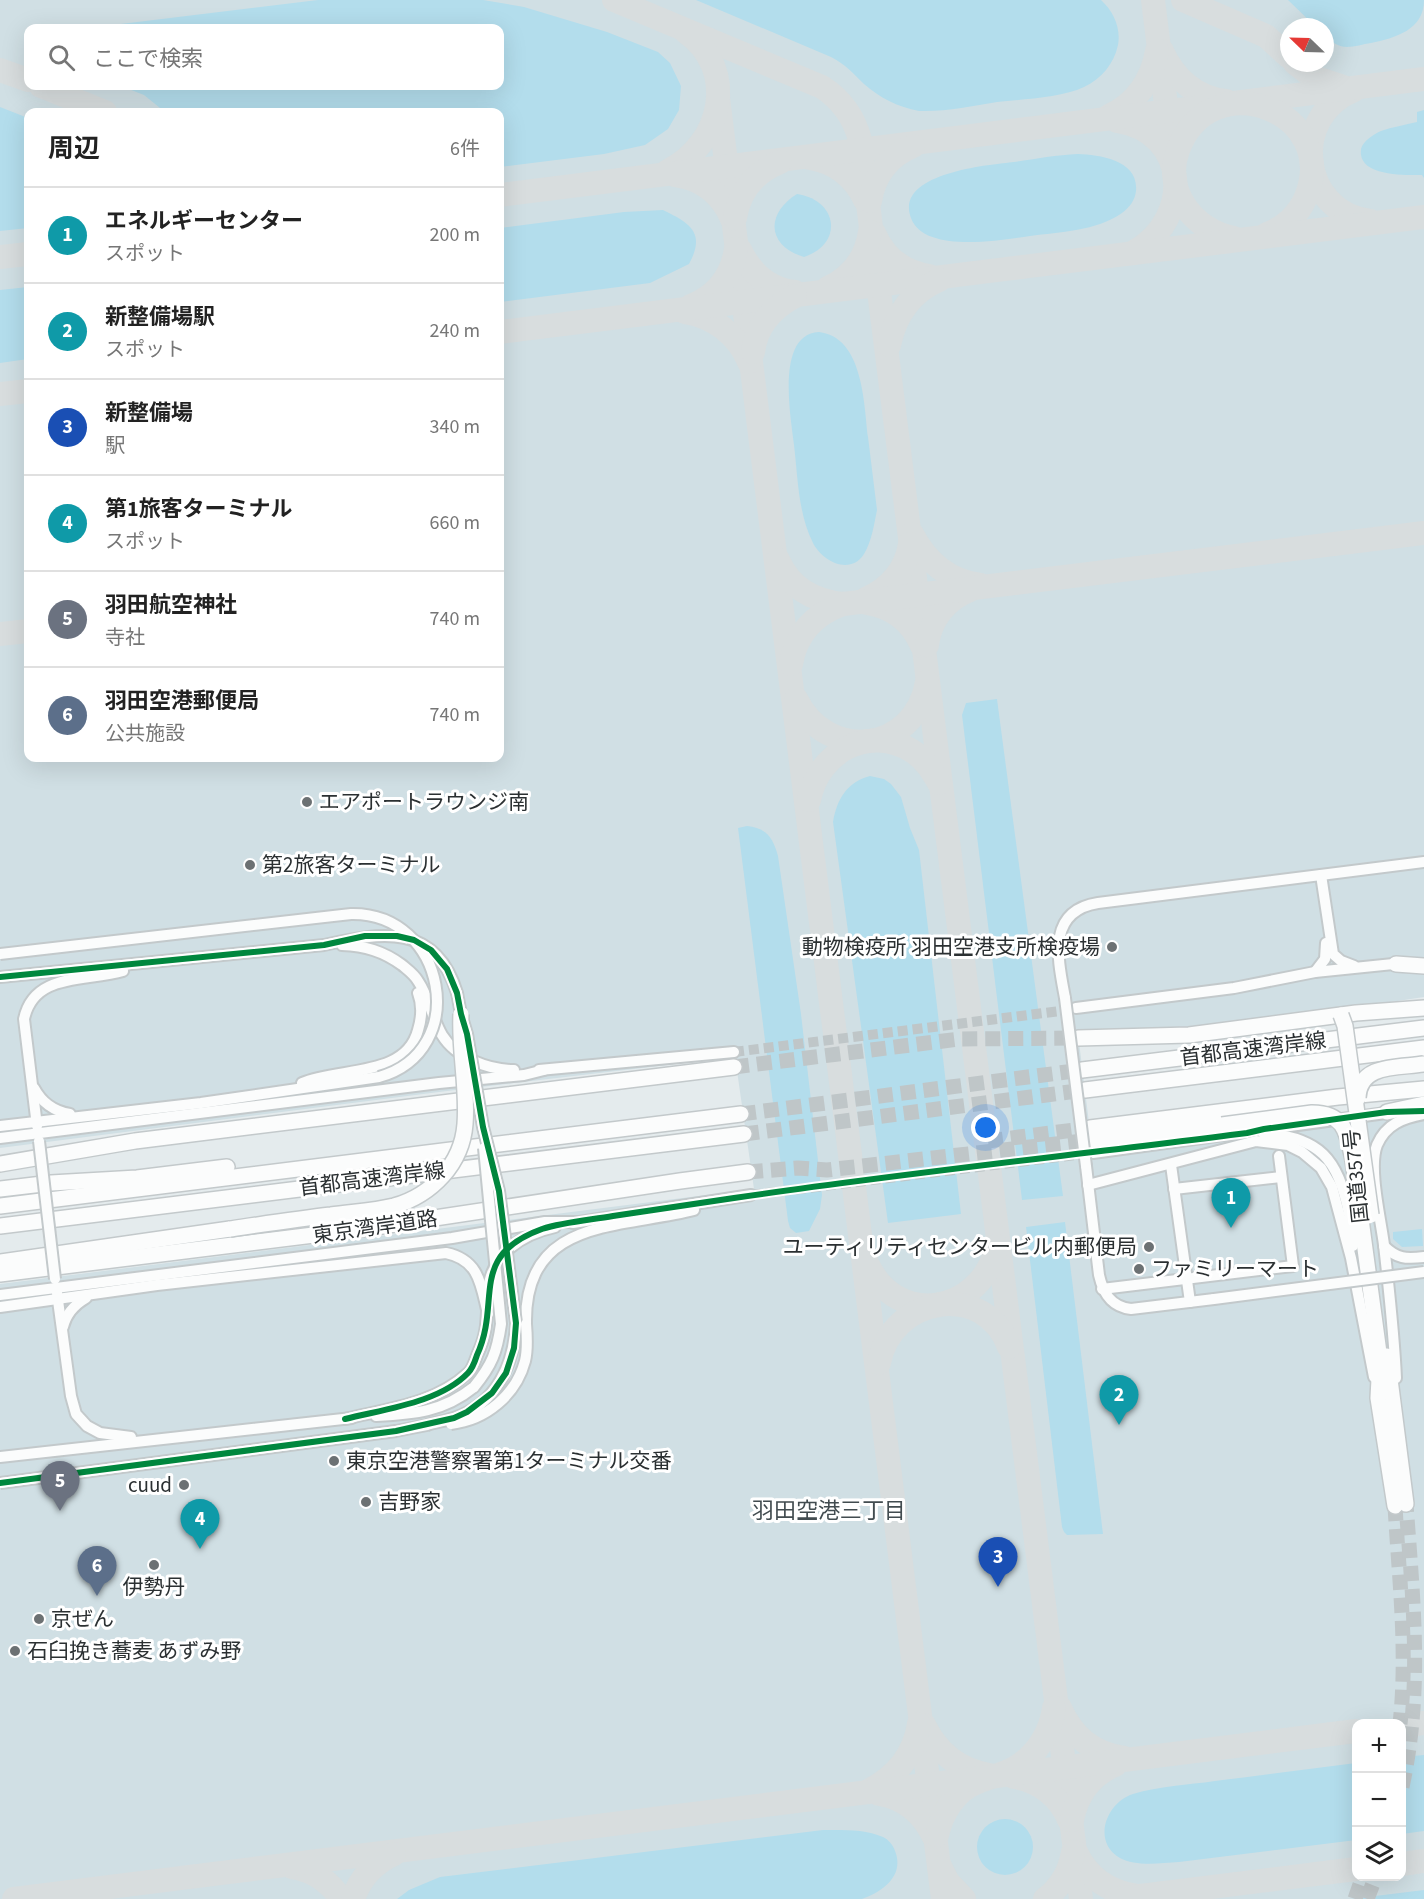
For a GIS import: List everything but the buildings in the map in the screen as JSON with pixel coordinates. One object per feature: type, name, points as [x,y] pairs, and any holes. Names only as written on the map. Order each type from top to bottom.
[{"type":"highway","points":[[1396,964],[1424,966]]},
{"type":"highway","points":[[1078,1038],[1189,1035],[1341,1015],[1424,1008]]},
{"type":"highway","points":[[0,1262],[393,1206],[420,1195],[440,1180],[458,1154],[465,1125],[463,1061],[459,1040],[460,1014]]},
{"type":"highway","name":"国道357号","points":[[1341,1015],[1338,1027],[1353,1137],[1353,1160],[1366,1216],[1402,1470],[1400,1505],[1378,1398],[1380,1359],[1366,1216],[1359,1126],[1345,1026],[1341,1015]]},
{"type":"highway","name":"首都高速湾岸線","points":[[1082,1070],[1424,1028]]},
{"type":"highway","name":"首都高速湾岸線","points":[[1085,1090],[1424,1048]]},
{"type":"highway","points":[[0,1164],[146,1140],[734,1059]]},
{"type":"highway","points":[[1359,1126],[1359,1090],[1364,1077],[1373,1071],[1424,1064]]},
{"type":"highway","points":[[1091,1140],[1338,1097],[1424,1089]]},
{"type":"highway","points":[[1387,1112],[1424,1104]]},
{"type":"highway","points":[[1091,1140],[1312,1113],[1327,1115],[1342,1125],[1348,1138],[1353,1160]]},
{"type":"highway","name":"首都高速湾岸線","points":[[0,1206],[741,1114]]},
{"type":"highway","name":"首都高速湾岸線","points":[[0,1226],[744,1134]]},
{"type":"highway","points":[[0,1189],[137,1178],[293,1159],[365,1161]]},
{"type":"highway","name":"東京湾岸道路","points":[[0,1274],[362,1229],[748,1172]]},
{"type":"street","points":[[1424,862],[1098,903],[1083,907],[1071,914],[1059,933],[1058,952],[1102,1289],[1113,1303],[1131,1309],[1424,1272]]},
{"type":"street","points":[[1319,875],[1333,954],[1348,964],[1360,968]]},
{"type":"street","points":[[1315,972],[1326,955],[1319,875]]},
{"type":"street","points":[[0,954],[351,914],[375,915],[399,926],[420,945],[433,973],[436,998],[434,1027],[422,1050],[404,1067],[393,1073],[201,1103],[79,1116],[38,1132],[0,1126]]},
{"type":"street","points":[[0,977],[324,945],[365,936],[397,936],[414,940],[431,950],[447,969],[457,993],[460,1014],[467,1034],[483,1127],[499,1191],[516,1323],[514,1348],[506,1373],[486,1398],[467,1412],[454,1418],[384,1432],[0,1483]]},
{"type":"street","points":[[324,945],[370,948],[386,954],[414,974],[442,1035],[453,1048],[488,1067],[511,1071],[544,1070],[734,1059]]},
{"type":"street","points":[[1076,1008],[1234,988],[1315,972],[1424,960]]},
{"type":"street","points":[[148,963],[109,975],[50,984],[34,996],[28,1004],[24,1019],[58,1300],[71,1396],[76,1414],[87,1426],[100,1432],[156,1439]]},
{"type":"street","points":[[287,1089],[317,1077],[376,1067],[400,1058],[411,1046],[417,1033],[422,1005],[414,983],[404,967]]},
{"type":"street","points":[[0,1137],[524,1075],[544,1070]]},
{"type":"street","points":[[32,1083],[42,1101],[48,1106],[57,1111],[79,1116]]},
{"type":"street","points":[[1247,1133],[1387,1112],[1424,1112]]},
{"type":"street","points":[[1402,1470],[1395,1359],[1374,1169],[1377,1145],[1385,1132],[1397,1121],[1424,1112]]},
{"type":"street","points":[[0,1457],[345,1419],[421,1413],[454,1400],[474,1387],[487,1371],[497,1350],[501,1324],[483,1127]]},
{"type":"street","points":[[1091,1140],[1247,1133],[1280,1134],[1303,1140],[1330,1161],[1342,1183],[1354,1244],[1351,1258]]},
{"type":"street","points":[[1088,1185],[1256,1141],[1288,1145],[1313,1159],[1329,1180],[1351,1258],[1378,1398]]},
{"type":"street","points":[[1102,1289],[1293,1266],[1279,1156]]},
{"type":"street","points":[[1171,1165],[1190,1302]]},
{"type":"street","points":[[1174,1190],[1281,1177]]},
{"type":"street","points":[[345,1419],[425,1399],[457,1382],[470,1371],[483,1343],[490,1280],[496,1264],[513,1243],[543,1229],[751,1195]]},
{"type":"street","points":[[427,1425],[456,1424],[473,1419],[496,1406],[507,1396],[525,1361],[527,1297],[536,1272],[548,1255],[566,1241],[591,1230],[692,1211],[738,1197]]},
{"type":"street","points":[[0,1295],[56,1283],[452,1238],[545,1222],[579,1222]]},
{"type":"street","points":[[1384,1246],[1393,1255],[1405,1260],[1424,1257]]},
{"type":"street","points":[[0,1307],[157,1285],[446,1253],[467,1262],[478,1275],[488,1314]]},
{"type":"street","points":[[63,1331],[65,1319],[70,1311],[82,1300],[92,1295]]},
{"type":"shaded area","points":[[0,0],[1424,0],[1424,997],[1165,1032],[1078,1034],[1092,1147],[1424,1105],[1424,1899],[0,1899],[0,1284],[754,1189],[735,1057],[0,1148]]},
{"type":"shaded area","points":[[318,0],[483,0],[524,7],[607,32],[658,52],[670,63],[681,86],[679,110],[668,129],[645,145],[604,154],[504,166],[504,108],[160,108],[144,95],[131,90],[504,90],[504,24],[121,24]]},
{"type":"shaded area","points":[[696,0],[1101,0],[1116,21],[1119,39],[1116,52],[1106,70],[1090,84],[1075,91],[939,111],[919,111],[876,94],[845,66],[831,57]]},
{"type":"shaded area","points":[[1288,0],[1424,0],[1419,19],[1406,31],[1380,41],[1356,46],[1347,47],[1334,43],[1334,18],[1307,18]]},
{"type":"shaded area","points":[[0,107],[24,116],[24,228],[0,231]]},
{"type":"shaded area","points":[[1424,110],[1424,178],[1422,175],[1384,173],[1367,165],[1362,158],[1361,149],[1366,141],[1381,131],[1417,122],[1417,112]]},
{"type":"shaded area","points":[[1078,154],[1116,161],[1131,172],[1136,191],[1132,203],[1122,213],[1101,224],[1078,230],[983,242],[947,241],[931,237],[919,229],[911,218],[909,203],[916,191],[929,181],[946,174],[985,166]]},
{"type":"shaded area","points":[[797,194],[811,198],[821,205],[828,213],[831,223],[826,243],[817,251],[804,257],[783,245],[777,238],[775,229],[775,220],[779,211]]},
{"type":"shaded area","points":[[663,210],[688,225],[696,244],[689,264],[650,283],[504,301],[504,227],[624,212]]},
{"type":"shaded area","points":[[24,287],[24,360],[0,363],[0,290]]},
{"type":"shaded area","points":[[819,332],[834,337],[845,346],[853,358],[865,407],[877,510],[864,554],[858,561],[844,565],[829,560],[817,550],[808,532],[799,495],[790,416],[789,379],[796,347],[805,336]]},
{"type":"shaded area","points":[[997,699],[1063,1196],[1022,1200],[962,715],[966,703]]},
{"type":"shaded area","points":[[870,776],[884,779],[901,797],[919,850],[961,1214],[888,1223],[833,822],[837,806],[844,793],[855,782]]},
{"type":"shaded area","points":[[747,826],[760,829],[768,835],[778,856],[801,1014],[822,1195],[820,1209],[809,1231],[796,1233],[790,1228],[788,1221],[738,828]]},
{"type":"shaded area","points":[[1065,1222],[1103,1534],[1067,1535],[1062,1527],[1026,1227]]},
{"type":"shaded area","points":[[1422,1229],[1423,1246],[1402,1247],[1393,1239],[1393,1232]]},
{"type":"shaded area","points":[[1424,1755],[1424,1831],[1406,1833],[1406,1773],[1406,1757]]},
{"type":"shaded area","points":[[1352,1763],[1352,1840],[1179,1862],[1133,1863],[1120,1858],[1111,1851],[1106,1842],[1106,1823],[1110,1813],[1124,1798],[1163,1787]]},
{"type":"shaded area","points":[[1005,1819],[1016,1821],[1025,1827],[1031,1836],[1033,1847],[1031,1858],[1025,1867],[1016,1873],[1005,1875],[994,1873],[985,1867],[979,1858],[977,1847],[979,1836],[985,1827],[994,1821]]},
{"type":"shaded area","points":[[823,1830],[861,1831],[876,1834],[887,1840],[895,1851],[897,1860],[897,1868],[890,1882],[877,1892],[862,1899],[397,1899],[409,1890],[440,1877]]},
{"type":"shaded area","points":[[1424,1890],[1424,1899],[1351,1899]]},
{"type":"taxiway","points":[[614,0],[822,87],[846,110],[860,140],[1081,1899]]},
{"type":"taxiway","points":[[1153,0],[1173,161]]},
{"type":"taxiway","points":[[1183,0],[1266,36],[1280,49]]},
{"type":"taxiway","points":[[668,171],[686,159],[701,143],[711,125],[717,106],[718,86],[713,66],[703,48],[686,32]]},
{"type":"taxiway","points":[[1109,116],[1127,105],[1141,90],[1151,72],[1157,51]]},
{"type":"taxiway","points":[[1162,51],[1173,70],[1187,85],[1205,96],[1226,101]]},
{"type":"taxiway","points":[[0,70],[24,79]]},
{"type":"taxiway","points":[[1307,72],[1313,77],[1343,87]]},
{"type":"taxiway","points":[[504,194],[1424,79]]},
{"type":"taxiway","points":[[51,90],[95,108]]},
{"type":"taxiway","points":[[1354,90],[1333,103],[1319,120],[1312,141],[1311,162],[1317,182],[1329,200],[1347,214],[1370,221]]},
{"type":"taxiway","points":[[718,98],[943,1899]]},
{"type":"taxiway","points":[[1234,238],[1206,227],[1185,207],[1175,180],[1174,165],[1178,150],[1194,123],[1216,108],[1242,104],[1267,108],[1289,121],[1305,141],[1312,167],[1306,197],[1295,215],[1285,224],[1267,234]]},
{"type":"taxiway","points":[[1117,121],[1141,128],[1158,141],[1170,158],[1175,178],[1174,199],[1167,219],[1153,237],[1134,252]]},
{"type":"taxiway","points":[[870,201],[875,183],[884,168],[897,155],[913,146]]},
{"type":"taxiway","points":[[810,158],[828,163],[843,172],[856,184],[865,200]]},
{"type":"taxiway","points":[[735,218],[744,191],[763,171],[780,162]]},
{"type":"taxiway","points":[[675,175],[693,180],[710,189],[723,202],[732,219]]},
{"type":"taxiway","points":[[504,332],[1424,217]]},
{"type":"taxiway","points":[[828,288],[851,273],[865,251],[870,232]]},
{"type":"taxiway","points":[[874,233],[883,249],[896,262],[911,271],[929,276]]},
{"type":"taxiway","points":[[691,306],[708,297],[721,284],[731,268],[736,249]]},
{"type":"taxiway","points":[[740,250],[755,273],[777,287],[795,292]]},
{"type":"taxiway","points":[[0,257],[24,254]]},
{"type":"taxiway","points":[[889,345],[895,324],[912,298],[939,280]]},
{"type":"taxiway","points":[[753,352],[758,334],[766,319],[779,306],[795,296]]},
{"type":"taxiway","points":[[685,312],[715,322],[723,328],[738,343],[749,362]]},
{"type":"taxiway","points":[[0,394],[24,391]]},
{"type":"taxiway","points":[[791,664],[797,643],[808,626],[824,613],[843,604],[1424,533]]},
{"type":"taxiway","points":[[912,534],[924,553],[940,568],[958,579],[980,585]]},
{"type":"taxiway","points":[[866,599],[875,595],[896,577],[905,562],[910,544]]},
{"type":"taxiway","points":[[778,560],[789,578],[804,591],[822,600],[843,604]]},
{"type":"taxiway","points":[[927,645],[932,627],[941,612],[954,599],[970,590]]},
{"type":"taxiway","points":[[867,603],[885,608],[900,617],[913,630],[922,646]]},
{"type":"taxiway","points":[[0,634],[24,631]]},
{"type":"taxiway","points":[[796,699],[810,720],[828,733],[848,740],[869,741],[888,735],[906,724],[919,706],[927,682]]},
{"type":"taxiway","points":[[809,800],[814,783],[834,756],[848,747],[863,742],[896,743],[912,751],[924,761],[939,783]]},
{"type":"taxiway","points":[[867,1263],[880,1284],[897,1297],[917,1304],[937,1305],[956,1299],[974,1287],[988,1269],[997,1246]]},
{"type":"taxiway","points":[[879,1363],[887,1340],[901,1323],[919,1311],[940,1305],[960,1305],[980,1312],[997,1326],[1009,1347]]},
{"type":"taxiway","points":[[937,1835],[946,1810],[963,1790],[1013,1769],[1032,1755],[1047,1733],[1054,1708]]},
{"type":"taxiway","points":[[1060,1708],[1071,1727],[1085,1742],[1103,1752],[1124,1758]]},
{"type":"taxiway","points":[[1406,1725],[1424,1723]]},
{"type":"taxiway","points":[[868,1791],[887,1779],[902,1764],[913,1746],[919,1724]]},
{"type":"taxiway","points":[[924,1725],[935,1744],[950,1758],[968,1769],[989,1775]]},
{"type":"taxiway","points":[[14,1899],[1352,1732]]},
{"type":"taxiway","points":[[1072,1820],[1077,1802],[1086,1786],[1099,1774],[1115,1765]]},
{"type":"taxiway","points":[[1014,1777],[1032,1782],[1048,1791],[1060,1804],[1069,1820]]},
{"type":"taxiway","points":[[879,1794],[897,1799],[912,1808],[919,1814],[934,1837]]},
{"type":"taxiway","points":[[1045,1899],[1064,1878],[1073,1852]]},
{"type":"taxiway","points":[[1076,1852],[1087,1869],[1100,1882],[1117,1891],[1137,1896]]},
{"type":"taxiway","points":[[353,1899],[369,1872],[394,1854]]},
{"type":"taxiway","points":[[1406,1863],[1424,1861]]},
{"type":"taxiway","points":[[292,1867],[320,1877],[341,1899]]},
{"type":"taxiway","points":[[941,1868],[948,1882],[964,1899]]},
{"type":"taxiway","points":[[1116,1899],[1352,1870]]},
{"type":"tunnel","points":[[734,1052],[1076,1009]]},
{"type":"tunnel","points":[[734,1067],[959,1039],[1078,1038]]},
{"type":"tunnel","points":[[741,1114],[1082,1070]]},
{"type":"tunnel","points":[[744,1134],[1085,1090]]},
{"type":"tunnel","points":[[988,1141],[1090,1128]]},
{"type":"tunnel","points":[[748,1172],[798,1168],[827,1170],[1091,1140]]},
{"type":"tunnel","points":[[751,1195],[1092,1153]]},
{"type":"tunnel","points":[[1404,1773],[1414,1681],[1413,1611],[1406,1504]]},
{"type":"tunnel","points":[[1395,1506],[1403,1642],[1400,1719]]},
{"type":"tunnel","points":[[1355,1899],[1361,1881]]},
{"type":"tunnel","points":[[1367,1899],[1374,1881]]},
{"type":"cycle path","points":[[0,977],[324,945],[365,936],[397,936],[414,940],[431,950],[447,969],[457,993],[467,1034],[483,1127],[499,1191],[516,1323],[514,1348],[506,1373],[492,1393],[467,1412],[454,1418],[396,1431],[0,1483]]},
{"type":"cycle path","points":[[345,1419],[427,1398],[456,1383],[468,1373],[474,1364],[484,1335],[495,1266],[504,1252],[519,1240],[542,1229],[577,1221],[798,1189],[1247,1133],[1387,1112],[1424,1111]]},
{"type":"place","name":"エアポートラウンジ南","points":[[307,802]]},
{"type":"place","name":"第2旅客ターミナル","points":[[250,865]]},
{"type":"place","name":"動物検疫所 羽田空港支所検疫場","points":[[1112,947]]},
{"type":"place","name":"エネルギーセンター","points":[[1231,1228]]},
{"type":"place","name":"ユーティリティセンタービル内郵便局","points":[[1149,1247]]},
{"type":"place","name":"ファミリーマート","points":[[1139,1269]]},
{"type":"place","name":"新整備場駅","points":[[1119,1425]]},
{"type":"place","name":"東京空港警察署第1ターミナル交番","points":[[334,1461]]},
{"type":"place","name":"cuud","points":[[184,1485]]},
{"type":"place","name":"吉野家","points":[[366,1502]]},
{"type":"place","name":"羽田航空神社","points":[[60,1511]]},
{"type":"place","name":"第1旅客ターミナル","points":[[200,1549]]},
{"type":"place","name":"伊勢丹","points":[[154,1565]]},
{"type":"place","name":"新整備場","points":[[998,1587]]},
{"type":"place","name":"羽田空港郵便局","points":[[97,1596]]},
{"type":"place","name":"京ぜん","points":[[39,1619]]},
{"type":"place","name":"石臼挽き蕎麦 あずみ野","points":[[15,1651]]},
{"type":"district","name":"羽田空港三丁目","points":[[829,1510]]}]
